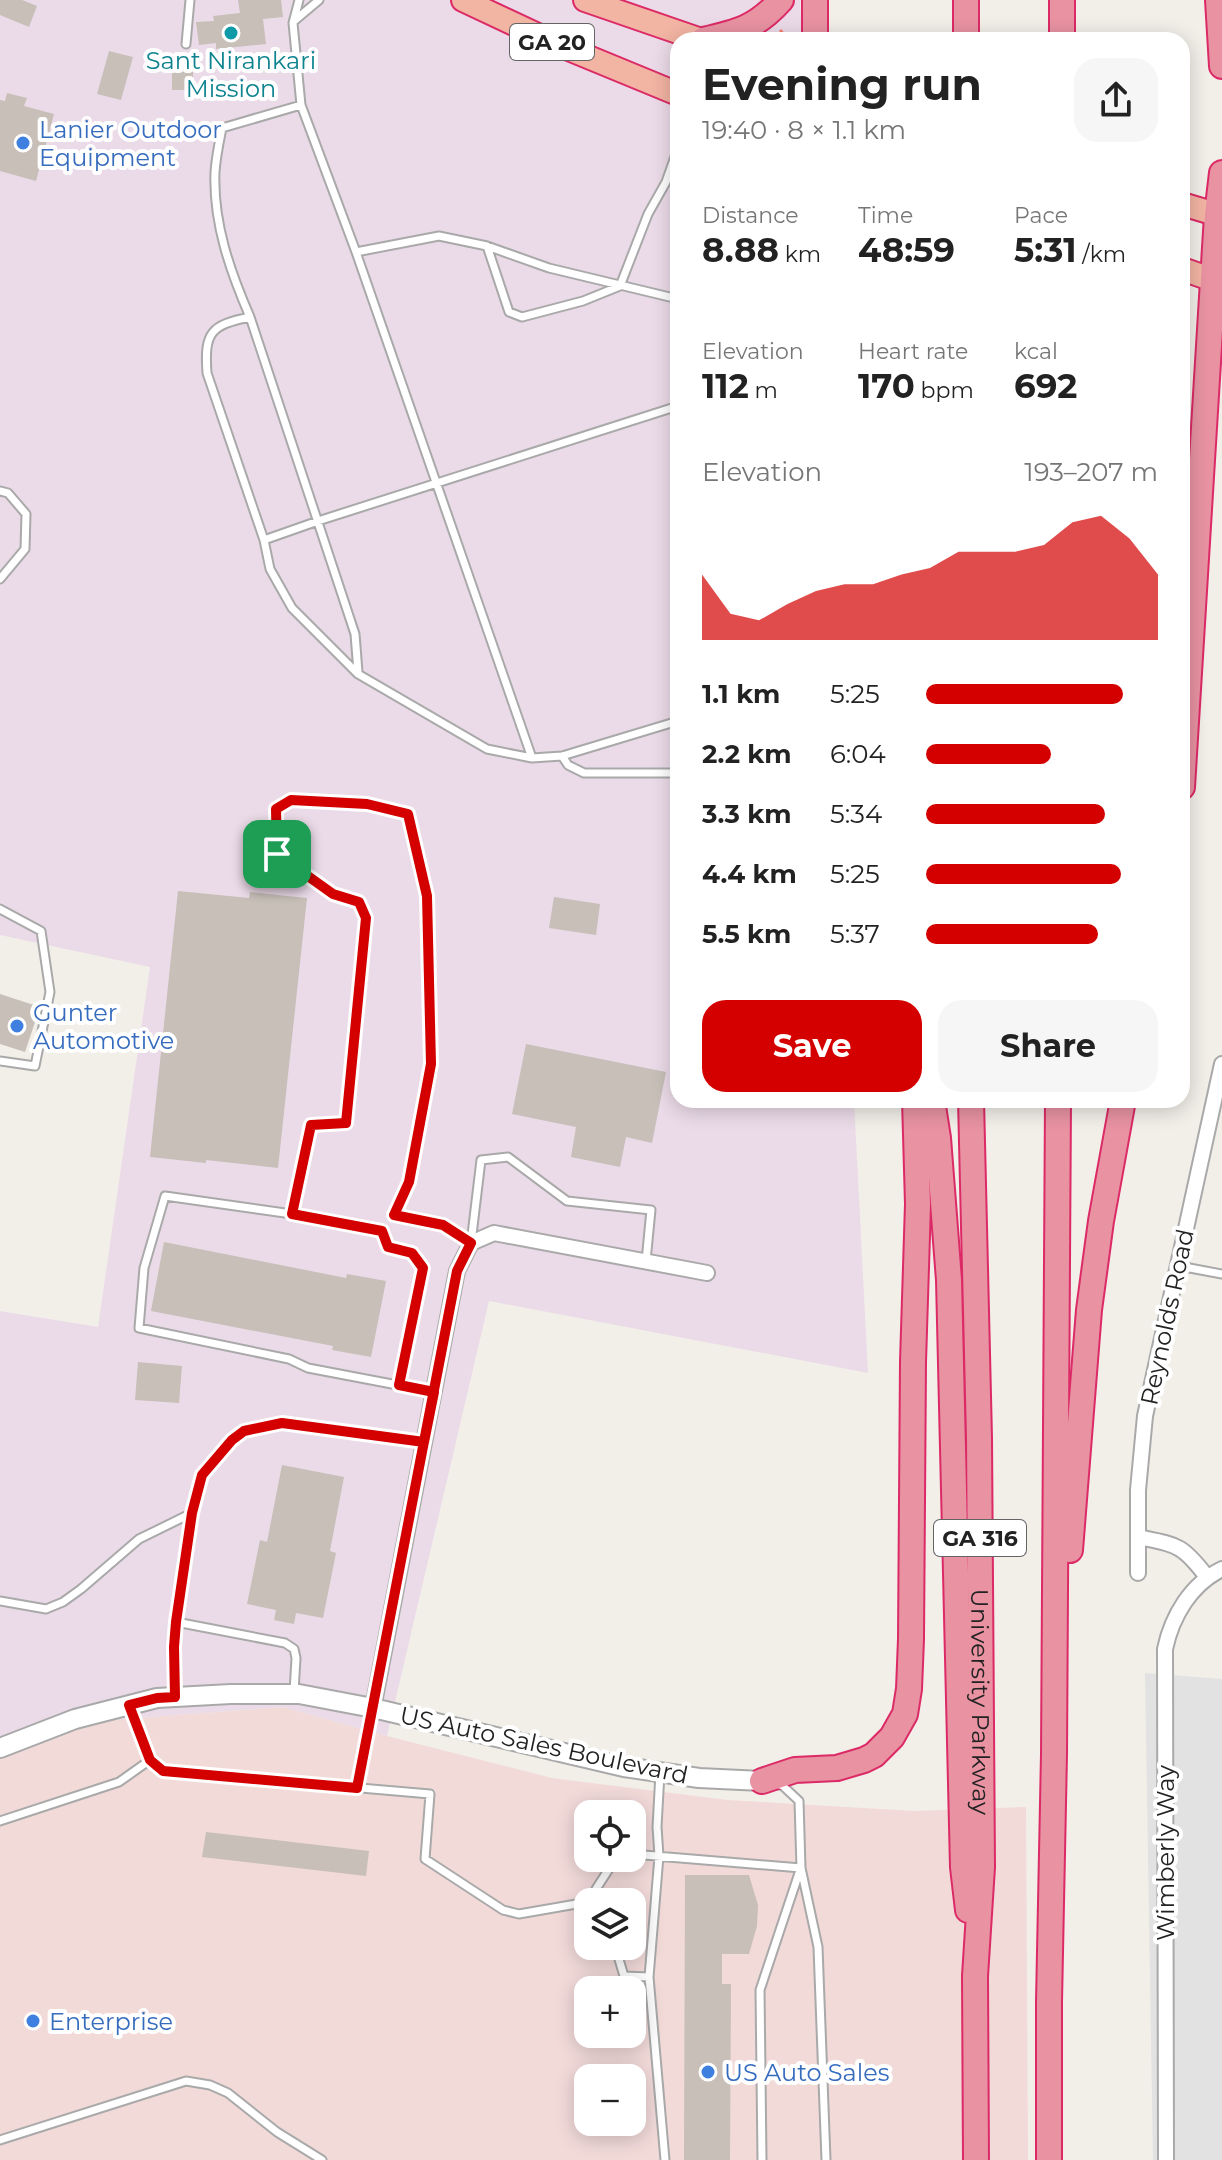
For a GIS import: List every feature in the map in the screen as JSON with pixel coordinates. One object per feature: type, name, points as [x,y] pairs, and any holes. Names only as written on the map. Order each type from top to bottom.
[{"type":"highway","name":"GA 20","points":[[463,0],[559,45],[670,91]]},
{"type":"highway","name":"GA 20","points":[[585,0],[679,32]]},
{"type":"highway","points":[[739,32],[767,16],[781,0]]},
{"type":"highway","points":[[815,0],[815,32]]},
{"type":"highway","points":[[966,0],[966,32]]},
{"type":"highway","points":[[1062,0],[1062,32]]},
{"type":"highway","points":[[1218,0],[1222,66]]},
{"type":"highway","points":[[1190,651],[1204,413],[1218,282],[1222,173]]},
{"type":"highway","points":[[1190,207],[1220,216]]},
{"type":"highway","points":[[1190,272],[1218,282]]},
{"type":"highway","points":[[1204,413],[1222,376]]},
{"type":"highway","points":[[762,1781],[795,1770],[837,1768],[864,1760],[874,1755],[892,1737],[905,1714],[911,1639],[918,1204],[915,1108]]},
{"type":"highway","points":[[933,1108],[949,1280],[963,1867],[975,1976]]},
{"type":"highway","name":"University Parkway","points":[[971,1108],[979,1438],[982,1867],[975,1976],[976,2160]]},
{"type":"highway","name":"GA 316","points":[[1049,2160],[1058,1108]]},
{"type":"highway","points":[[1054,1754],[1089,1310],[1122,1108]]},
{"type":"street","name":"Reynolds Road","points":[[1138,1573],[1138,1490],[1145,1416],[1222,1064]]},
{"type":"street","points":[[373,1708],[457,1271],[471,1243],[494,1233],[707,1273]]},
{"type":"street","points":[[1138,1537],[1176,1545],[1207,1577]]},
{"type":"street","name":"Wimberly Way","points":[[1166,2160],[1165,1649],[1177,1614],[1207,1577],[1222,1569]]},
{"type":"street","name":"US Auto Sales Boulevard","points":[[0,1748],[75,1719],[157,1698],[294,1694],[373,1708],[624,1767],[699,1778],[762,1781]]},
{"type":"lane","points":[[186,44],[190,0]]},
{"type":"lane","points":[[299,0],[293,23],[301,105],[356,252],[532,758]]},
{"type":"lane","points":[[293,23],[319,0]]},
{"type":"lane","points":[[301,105],[222,128],[215,172],[218,219],[229,269],[250,317],[355,634],[358,674]]},
{"type":"lane","points":[[487,246],[509,312],[522,317],[583,301],[620,286],[648,214],[670,171]]},
{"type":"lane","points":[[356,252],[439,236],[487,246],[549,268],[670,297]]},
{"type":"lane","points":[[250,317],[227,322],[213,330],[205,350],[207,373],[264,540],[270,569],[292,608],[358,674],[487,749],[532,758],[562,756],[670,723]]},
{"type":"lane","points":[[264,540],[670,409]]},
{"type":"lane","points":[[0,491],[8,493],[26,514],[25,549],[0,579]]},
{"type":"lane","points":[[562,756],[568,765],[584,773],[670,773]]},
{"type":"lane","points":[[292,1214],[311,1125],[346,1123],[366,918],[359,902],[333,894],[277,854],[276,809],[291,800],[367,804],[408,814],[427,896],[431,1064],[409,1182],[394,1215],[382,1231]]},
{"type":"lane","points":[[0,909],[41,931],[50,992],[35,1066],[0,1061]]},
{"type":"lane","points":[[394,1215],[443,1225],[471,1243],[481,1160],[508,1157],[567,1201],[651,1210],[646,1261]]},
{"type":"lane","points":[[382,1231],[292,1214],[165,1196],[144,1268],[139,1328],[289,1359],[308,1368],[434,1392]]},
{"type":"lane","points":[[382,1231],[388,1247],[412,1253],[423,1268],[399,1385]]},
{"type":"lane","points":[[1179,1266],[1222,1274]]},
{"type":"lane","points":[[175,1697],[176,1622],[192,1513],[202,1475],[232,1440],[244,1431],[282,1423],[424,1442]]},
{"type":"lane","points":[[0,1601],[46,1609],[63,1602],[139,1539],[192,1513]]},
{"type":"lane","points":[[176,1622],[285,1643],[294,1649],[296,1658],[294,1694]]},
{"type":"lane","points":[[129,1705],[150,1760],[163,1771],[430,1794],[425,1859],[503,1910],[519,1914],[574,1904]]},
{"type":"lane","points":[[357,1788],[373,1708]]},
{"type":"lane","points":[[0,1821],[119,1782],[150,1760]]},
{"type":"lane","points":[[660,1773],[659,1856],[649,1977],[665,2160]]},
{"type":"lane","points":[[762,1781],[783,1786],[799,1801],[801,1868],[818,1947],[826,2160]]},
{"type":"lane","points":[[646,1855],[801,1868]]},
{"type":"lane","points":[[762,2160],[760,1990],[801,1868]]},
{"type":"lane","points":[[619,1960],[624,1976],[649,1977]]},
{"type":"lane","points":[[0,2140],[186,2081],[210,2085],[228,2093],[277,2132],[322,2160]]},
{"type":"shaded area","points":[[0,0],[800,0],[802,32],[670,32],[670,1108],[854,1108],[868,1373],[489,1301],[387,1736],[283,1707],[109,1720],[0,1751],[0,1311],[98,1327],[150,967],[0,935]]},
{"type":"shaded area","points":[[1145,1673],[1222,1679],[1222,2160],[1153,2160]]},
{"type":"shaded area","points":[[283,1707],[552,1778],[728,1800],[914,1811],[1026,1807],[1028,2160],[0,2160],[0,1751],[109,1720]]},
{"type":"building","points":[[0,0],[22,0],[37,6],[29,27],[0,15]]},
{"type":"building","name":"Sant Nirankari Mission","points":[[238,0],[281,0],[283,17],[263,19],[266,44],[216,49],[216,43],[199,45],[196,22],[214,21],[213,16],[240,13]]},
{"type":"building","points":[[109,51],[133,57],[121,100],[97,94]]},
{"type":"building","points":[[172,72],[193,72],[193,90],[172,90]]},
{"type":"building","name":"Lanier Outdoor Equipment","points":[[7,93],[27,98],[24,106],[54,114],[36,181],[0,171],[0,100],[5,101]]},
{"type":"building","points":[[178,891],[249,898],[250,892],[307,898],[278,1168],[150,1157]]},
{"type":"building","points":[[554,897],[600,904],[596,935],[549,928]]},
{"type":"building","name":"Gunter Automotive","points":[[0,994],[40,1007],[25,1052],[0,1044]]},
{"type":"building","points":[[526,1044],[666,1072],[652,1143],[626,1137],[620,1167],[571,1157],[576,1127],[512,1114]]},
{"type":"building","points":[[164,1242],[346,1278],[347,1274],[386,1281],[371,1357],[332,1350],[333,1346],[151,1311]]},
{"type":"building","points":[[138,1362],[182,1366],[179,1403],[135,1400]]},
{"type":"building","points":[[282,1465],[344,1477],[330,1551],[336,1553],[323,1618],[296,1613],[294,1624],[274,1620],[276,1610],[247,1604],[260,1540],[267,1542]]},
{"type":"building","points":[[206,1832],[369,1851],[366,1876],[202,1857]]},
{"type":"building","name":"US Auto Sales","points":[[685,1875],[749,1875],[758,1905],[757,1926],[749,1954],[722,1954],[722,1984],[731,1984],[730,2160],[684,2160]]},
{"type":"place","name":"Sant Nirankari Mission","points":[[231,33]]},
{"type":"place","name":"Lanier Outdoor Equipment","points":[[23,143]]},
{"type":"place","name":"Gunter Automotive","points":[[17,1026]]},
{"type":"place","name":"Enterprise","points":[[33,2021]]},
{"type":"place","name":"US Auto Sales","points":[[708,2072]]},
{"type":"route","points":[[277,854],[276,809],[291,800],[367,804],[408,814],[427,896],[431,1064],[409,1182],[394,1215],[443,1225],[471,1243],[457,1271],[434,1392],[373,1708],[357,1788],[163,1771],[150,1760],[129,1705],[175,1697],[176,1622],[192,1513],[202,1475],[232,1440],[244,1431],[282,1423],[424,1442],[434,1392],[399,1385],[423,1268],[412,1253],[388,1247],[382,1231],[292,1214],[311,1125],[346,1123],[366,918],[359,902],[333,894],[277,854]]}]
